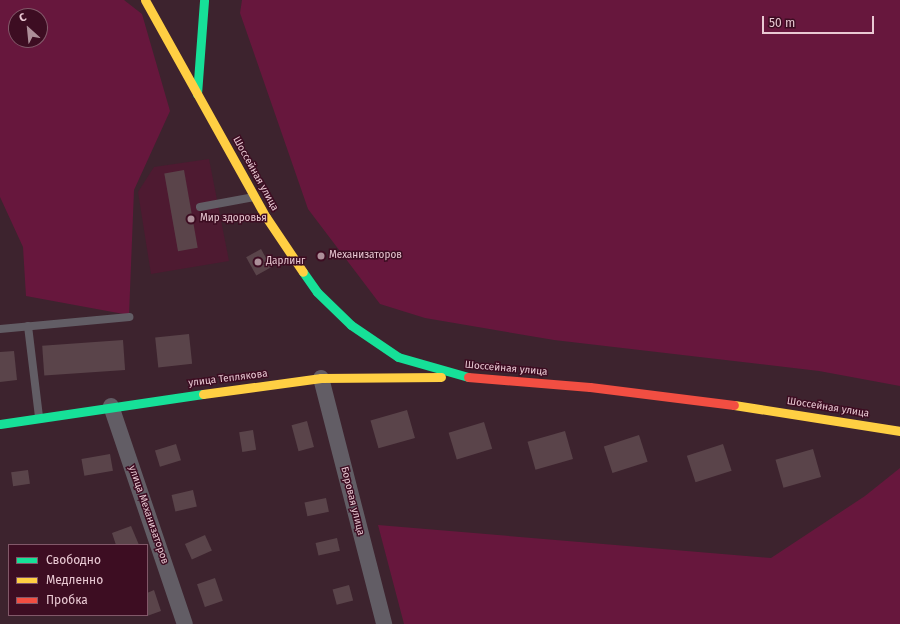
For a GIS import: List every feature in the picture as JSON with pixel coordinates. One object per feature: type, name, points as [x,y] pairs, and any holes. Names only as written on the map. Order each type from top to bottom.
[{"type":"main road","name":"Шоссейная улица","points":[[145,0],[255,197],[317,292],[351,324],[398,357],[460,376],[590,388],[714,402],[900,431]]},
{"type":"main road","points":[[197,94],[204,0]]},
{"type":"main road","name":"улица Теплякова","points":[[0,424],[111,406],[321,378],[460,376]]},
{"type":"street","name":"Боровая улица","points":[[321,378],[384,624]]},
{"type":"street","name":"улица Механизаторов","points":[[111,406],[185,624]]},
{"type":"lane","points":[[200,207],[255,197]]},
{"type":"lane","points":[[0,329],[129,317]]},
{"type":"lane","points":[[28,326],[39,417]]},
{"type":"shaded area","points":[[0,0],[124,0],[142,14],[170,111],[134,190],[129,315],[26,296],[23,247],[0,197]]},
{"type":"shaded area","points":[[242,0],[900,0],[900,386],[819,371],[554,340],[425,318],[380,304],[308,209],[240,13]]},
{"type":"shaded area","points":[[209,159],[229,261],[151,274],[138,192],[154,167]]},
{"type":"shaded area","points":[[900,468],[900,624],[404,624],[378,525],[771,558],[865,496]]},
{"type":"building","points":[[184,170],[198,248],[178,251],[164,173]]},
{"type":"building","name":"Дарлинг","points":[[261,249],[271,267],[256,276],[246,257]]},
{"type":"building","points":[[189,334],[192,364],[158,367],[155,338]]},
{"type":"building","points":[[123,340],[125,370],[44,376],[42,346]]},
{"type":"building","points":[[14,351],[17,380],[0,382],[0,352]]},
{"type":"building","points":[[407,410],[415,438],[378,448],[370,420]]},
{"type":"building","points":[[307,421],[314,447],[299,451],[292,425]]},
{"type":"building","points":[[484,422],[492,449],[457,460],[449,433]]},
{"type":"building","points":[[253,430],[256,450],[242,452],[239,432]]},
{"type":"building","points":[[565,431],[573,459],[536,470],[528,442]]},
{"type":"building","points":[[639,435],[648,462],[612,473],[604,446]]},
{"type":"building","points":[[176,444],[181,460],[160,467],[155,450]]},
{"type":"building","points":[[723,444],[732,471],[696,482],[687,456]]},
{"type":"building","points":[[813,449],[821,477],[784,488],[776,460]]},
{"type":"building","points":[[110,454],[113,471],[84,476],[81,459]]},
{"type":"building","points":[[28,470],[30,484],[13,486],[11,472]]},
{"type":"building","points":[[193,490],[197,507],[175,512],[172,495]]},
{"type":"building","points":[[326,498],[329,512],[307,516],[304,503]]},
{"type":"building","points":[[131,526],[139,544],[116,544],[112,533]]},
{"type":"building","points":[[205,535],[212,551],[192,559],[185,544]]},
{"type":"building","points":[[337,538],[340,551],[318,556],[316,543]]},
{"type":"building","points":[[215,578],[223,601],[205,607],[197,584]]},
{"type":"building","points":[[349,585],[353,600],[337,605],[333,589]]},
{"type":"building","points":[[154,590],[161,611],[148,616],[148,593]]},
{"type":"traffic: fast","points":[[197,94],[204,0]]},
{"type":"traffic: fast","points":[[303,272],[317,292],[351,325],[398,357],[468,377]]},
{"type":"traffic: fast","points":[[0,424],[203,394]]},
{"type":"traffic: slow","points":[[145,0],[266,217],[303,272]]},
{"type":"traffic: slow","points":[[203,394],[321,378],[441,377]]},
{"type":"traffic: slow","points":[[734,405],[900,431]]},
{"type":"traffic: jam","points":[[468,377],[590,387],[734,405]]},
{"type":"place","name":"Мир здоровья","points":[[191,219]]},
{"type":"place","name":"Механизаторов","points":[[321,256]]},
{"type":"place","name":"Дарлинг","points":[[258,262]]}]
